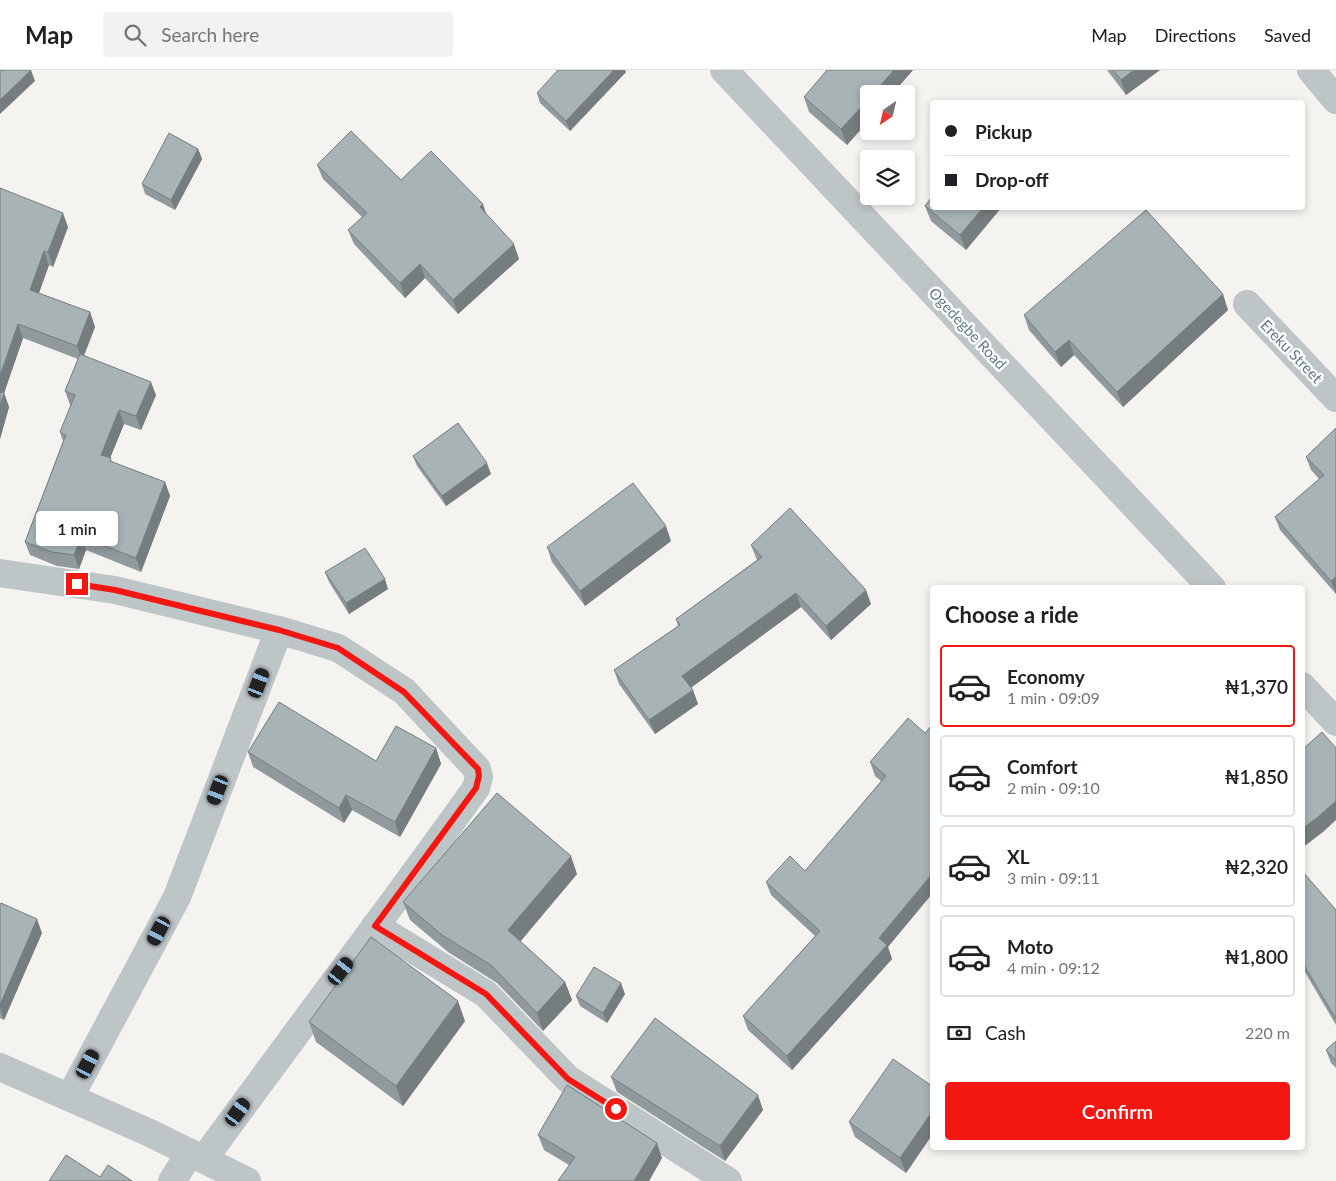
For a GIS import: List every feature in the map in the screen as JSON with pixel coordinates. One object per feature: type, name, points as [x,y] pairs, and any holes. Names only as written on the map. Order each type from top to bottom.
[{"type":"street","name":"Ogedegbe Road","points":[[724,70],[1209,585]]},
{"type":"street","points":[[1310,70],[1336,100]]},
{"type":"street","name":"Ereku Street","points":[[1247,304],[1336,398]]},
{"type":"street","points":[[0,573],[115,590],[279,630],[338,648],[404,692],[478,769],[479,776],[476,788],[375,926],[197,1156],[172,1181]]},
{"type":"street","points":[[70,1098],[177,897],[279,630]]},
{"type":"street","points":[[1305,689],[1336,722]]},
{"type":"street","points":[[375,926],[486,994],[568,1079],[728,1181]]},
{"type":"street","points":[[0,1067],[197,1156],[247,1181]]},
{"type":"building","points":[[0,70],[31,70],[0,100]]},
{"type":"building","points":[[558,70],[614,70],[566,121],[537,93]]},
{"type":"building","points":[[827,70],[894,70],[881,85],[860,85],[860,109],[841,129],[804,97]]},
{"type":"building","points":[[1113,70],[1134,70],[1121,80]]},
{"type":"building","points":[[351,131],[401,180],[431,151],[483,204],[480,207],[514,244],[453,300],[420,264],[400,283],[348,230],[367,213],[317,165]]},
{"type":"building","points":[[169,133],[198,149],[171,200],[142,184]]},
{"type":"building","points":[[0,188],[63,213],[48,252],[44,251],[30,290],[90,312],[77,346],[18,324],[0,376]]},
{"type":"building","points":[[930,200],[930,210],[981,210],[960,235],[925,206]]},
{"type":"building","points":[[1146,210],[1223,294],[1117,392],[1069,340],[1055,352],[1024,315]]},
{"type":"building","points":[[80,354],[151,382],[136,416],[119,410],[101,455],[111,458],[110,461],[165,482],[136,558],[81,537],[74,555],[52,552],[25,542],[66,435],[60,432],[75,395],[65,391]]},
{"type":"building","points":[[0,392],[4,393],[0,407]]},
{"type":"building","points":[[458,423],[487,463],[442,496],[413,456]]},
{"type":"building","points":[[1336,428],[1336,577],[1331,581],[1275,517],[1324,475],[1306,457]]},
{"type":"building","points":[[633,483],[666,526],[580,591],[547,547]]},
{"type":"building","points":[[790,508],[866,590],[826,626],[796,593],[682,676],[693,690],[649,720],[614,670],[680,625],[676,619],[762,557],[751,545]]},
{"type":"building","points":[[365,548],[385,579],[346,603],[325,572]]},
{"type":"building","points":[[279,702],[376,761],[396,726],[436,748],[395,822],[346,795],[339,808],[248,752]]},
{"type":"building","points":[[908,718],[925,733],[930,727],[930,876],[879,938],[887,945],[787,1056],[743,1016],[820,931],[766,882],[790,856],[805,871],[886,776],[870,762]]},
{"type":"building","points":[[1322,732],[1336,748],[1336,801],[1305,827],[1305,747]]},
{"type":"building","points":[[497,793],[571,856],[508,930],[565,982],[537,1013],[491,965],[442,935],[403,902]]},
{"type":"building","points":[[1305,874],[1336,910],[1336,1019],[1305,967]]},
{"type":"building","points":[[1,903],[37,919],[0,1005],[0,905]]},
{"type":"building","points":[[371,937],[458,1001],[396,1086],[309,1022]]},
{"type":"building","points":[[594,967],[621,983],[603,1013],[576,996]]},
{"type":"building","points":[[655,1018],[758,1095],[720,1146],[611,1077]]},
{"type":"building","points":[[1336,1041],[1336,1061],[1326,1050]]},
{"type":"building","points":[[893,1059],[930,1085],[930,1115],[900,1158],[849,1122]]},
{"type":"building","points":[[567,1085],[657,1143],[634,1181],[558,1181],[575,1157],[538,1135]]},
{"type":"building","points":[[66,1155],[100,1177],[108,1165],[132,1181],[49,1181]]},
{"type":"route","points":[[77,584],[115,590],[279,630],[338,648],[404,692],[478,769],[479,776],[476,788],[375,926],[486,994],[568,1079],[616,1109]]}]
